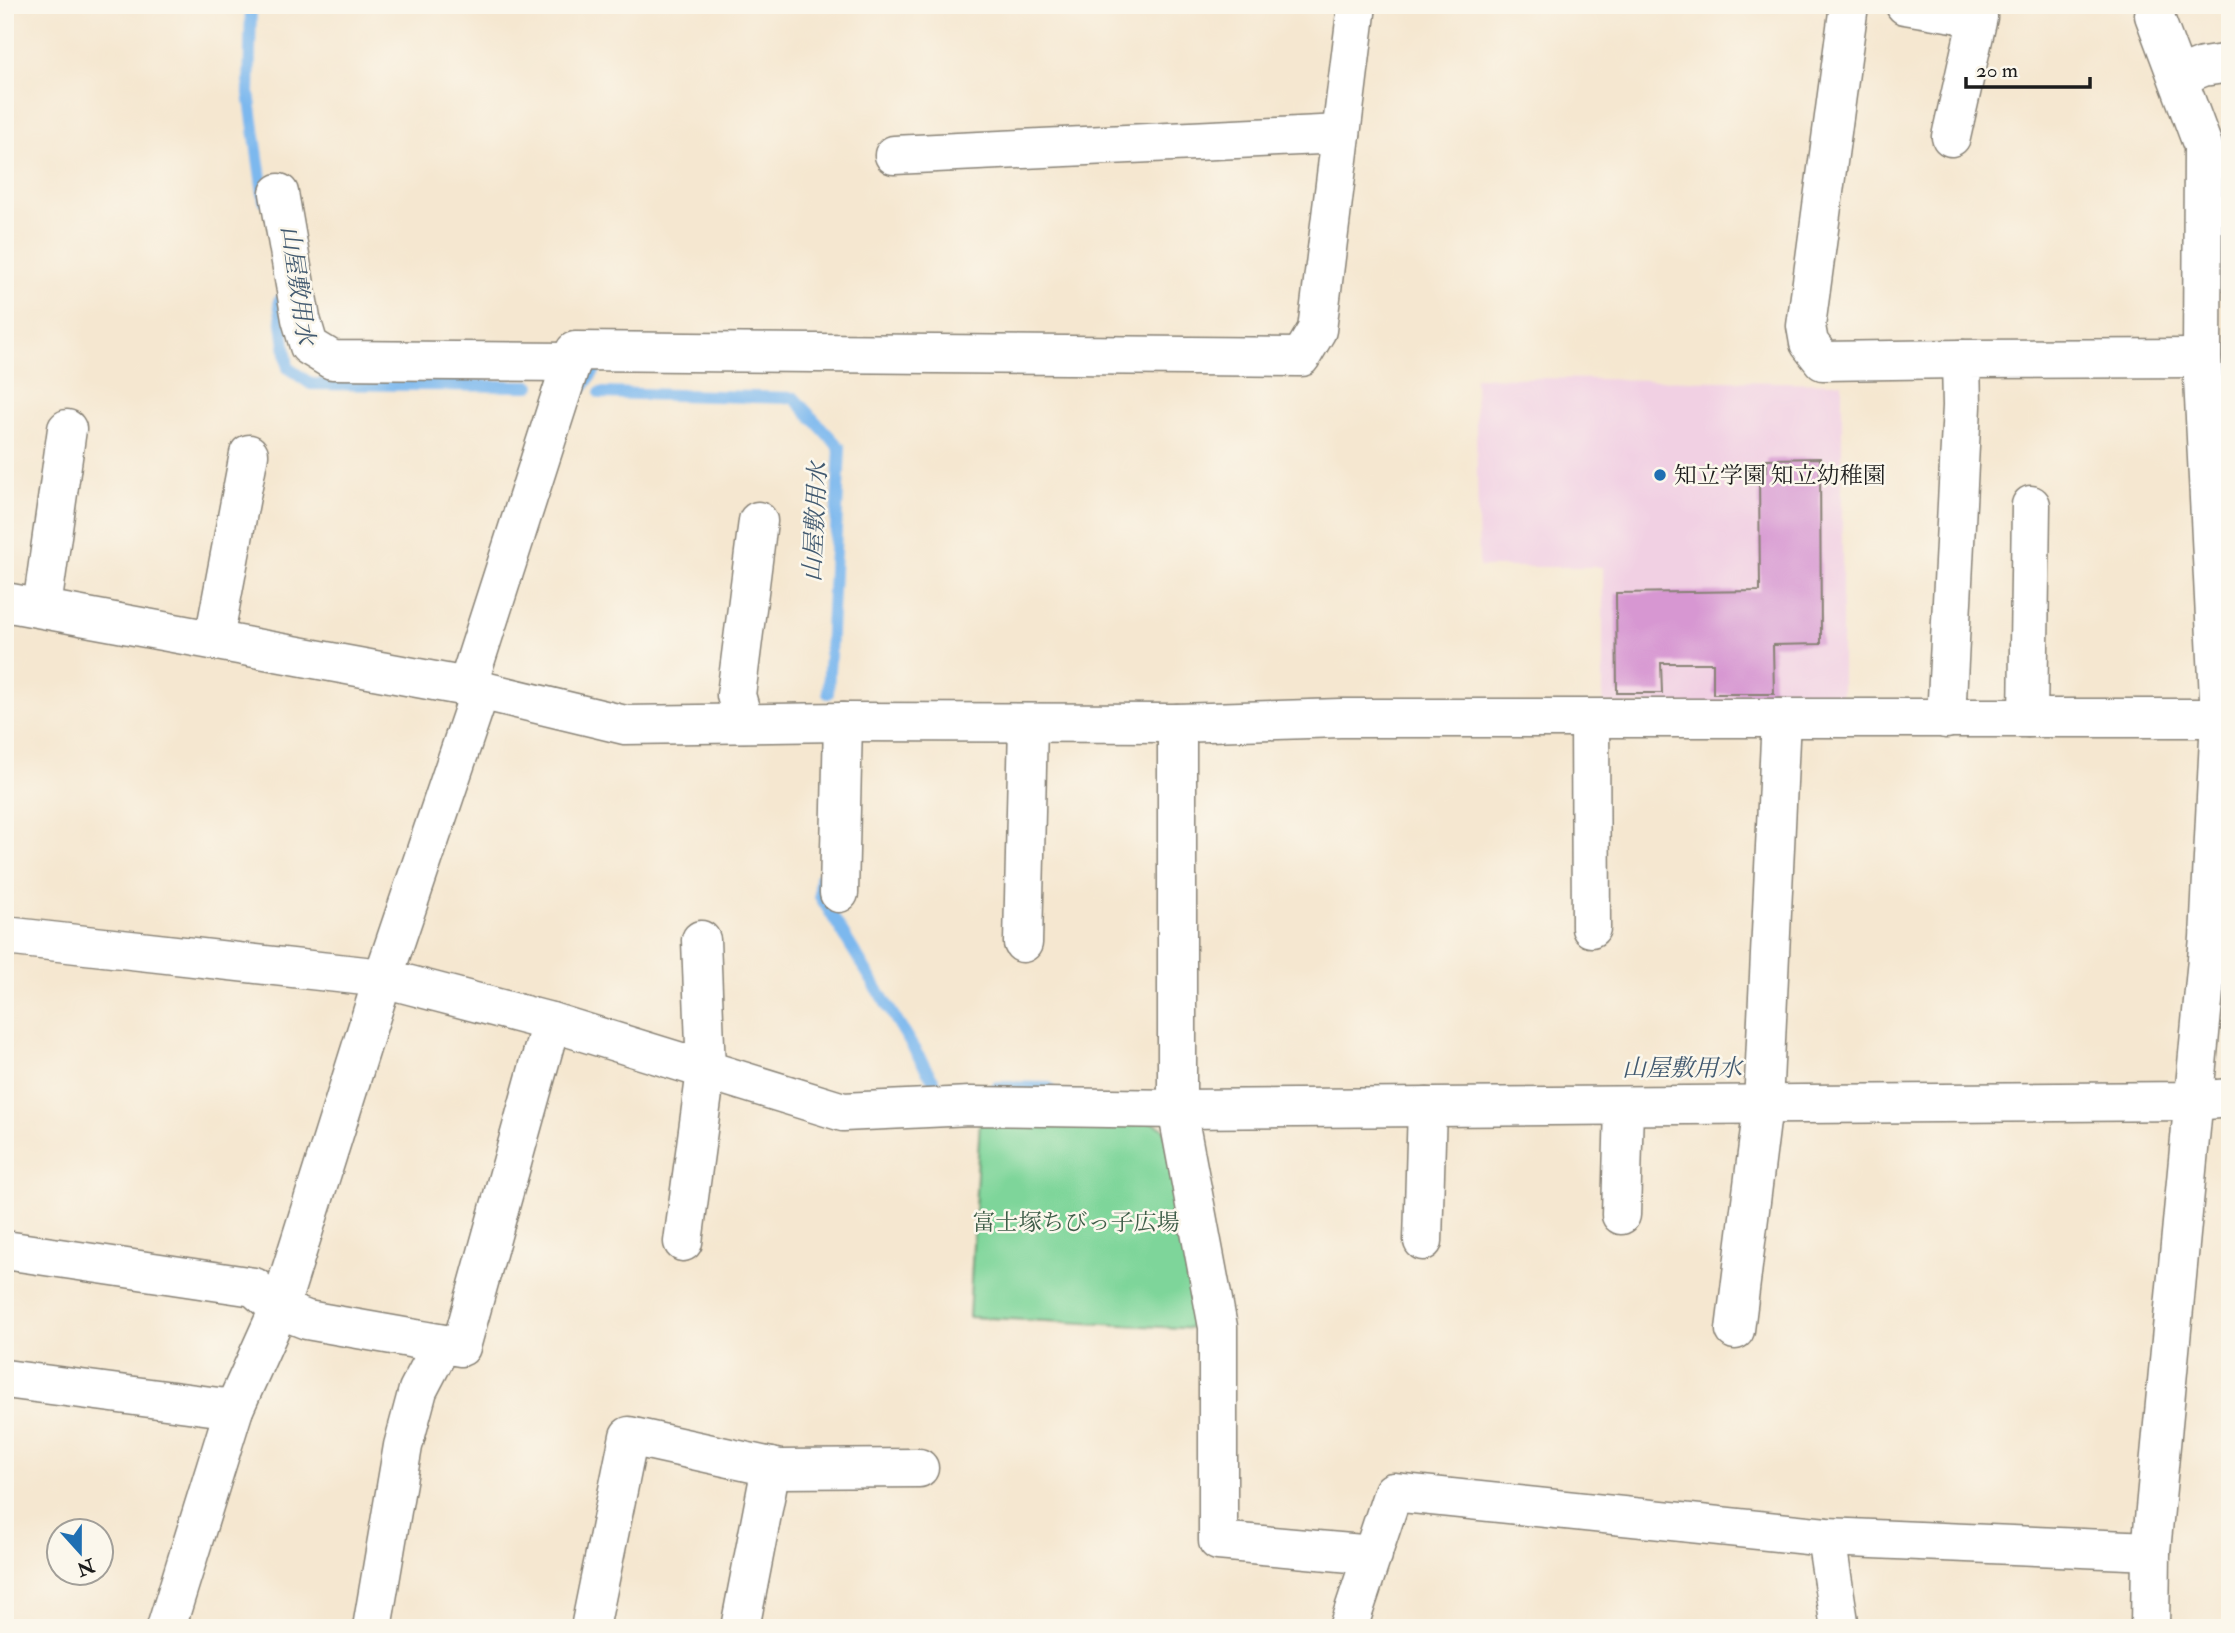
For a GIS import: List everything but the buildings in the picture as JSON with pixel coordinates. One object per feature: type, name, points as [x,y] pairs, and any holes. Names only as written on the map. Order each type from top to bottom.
[{"type":"street","points":[[166,1628],[234,1409],[279,1309],[474,689],[575,351],[1301,356],[1317,330],[1357,5]]},
{"type":"street","points":[[1849,5],[1806,326],[1810,342],[1823,361],[2202,358]]},
{"type":"street","points":[[1905,5],[1978,17],[1951,137]]},
{"type":"street","points":[[2150,1628],[2151,1551],[2212,1100],[2209,938],[2225,718],[2202,358],[2203,146],[2154,16],[2156,5]]},
{"type":"street","points":[[2178,77],[2203,67],[2230,63]]},
{"type":"street","points":[[894,155],[1341,134]]},
{"type":"street","points":[[279,193],[301,319],[309,346],[332,360],[572,362]]},
{"type":"street","points":[[1947,719],[1962,406],[1961,359]]},
{"type":"street","points":[[42,607],[67,429]]},
{"type":"street","points":[[214,639],[249,454]]},
{"type":"street","points":[[2028,718],[2031,505]]},
{"type":"street","points":[[744,723],[736,695],[758,521]]},
{"type":"street","points":[[5,601],[474,689],[625,725],[843,722],[1177,723],[1339,718],[2225,718]]},
{"type":"street","points":[[1735,1330],[1763,1105],[1781,718]]},
{"type":"street","points":[[1590,719],[1591,928]]},
{"type":"street","points":[[839,893],[843,722]]},
{"type":"street","points":[[1023,943],[1028,723]]},
{"type":"street","points":[[1177,723],[1177,1109],[1218,1327],[1218,1541],[1373,1555]]},
{"type":"street","points":[[5,936],[383,978],[551,1022],[706,1072],[843,1112],[970,1106],[1177,1109],[2212,1100]]},
{"type":"street","points":[[683,1242],[706,1072],[701,940]]},
{"type":"street","points":[[5,1250],[254,1287],[279,1309],[307,1320],[461,1347],[551,1022]]},
{"type":"street","points":[[1621,1215],[1624,1106]]},
{"type":"street","points":[[1423,1241],[1427,1107]]},
{"type":"street","points":[[372,1628],[403,1446],[418,1390],[442,1344]]},
{"type":"street","points":[[5,1379],[234,1409]]},
{"type":"street","points":[[590,1628],[629,1436],[780,1469],[919,1468]]},
{"type":"street","points":[[740,1628],[771,1467]]},
{"type":"street","points":[[1348,1628],[1393,1492],[1826,1537],[2151,1551]]},
{"type":"street","points":[[1826,1537],[1840,1628]]},
{"type":"shaded area","name":"知立学園 知立幼稚園","points":[[1475,377],[1842,383],[1842,705],[1603,704],[1603,567],[1479,567]]},
{"type":"green space","name":"富士塚ちびっ子広場","points":[[980,1119],[1148,1120],[1164,1129],[1199,1329],[969,1317]]},
{"type":"waterway","name":"山屋敷用水","points":[[251,5],[249,93],[264,200]]},
{"type":"waterway","name":"山屋敷用水","points":[[279,301],[288,368],[311,384],[530,386]]},
{"type":"waterway","points":[[580,391],[599,364],[608,364]]},
{"type":"waterway","name":"山屋敷用水","points":[[600,393],[794,398],[840,448],[828,693]]},
{"type":"waterway","name":"山屋敷用水","points":[[820,878],[820,896],[938,1088]]},
{"type":"waterway","name":"山屋敷用水","points":[[997,1087],[1049,1088]]},
{"type":"place","name":"知立学園 知立幼稚園","points":[[1660,475]]}]
